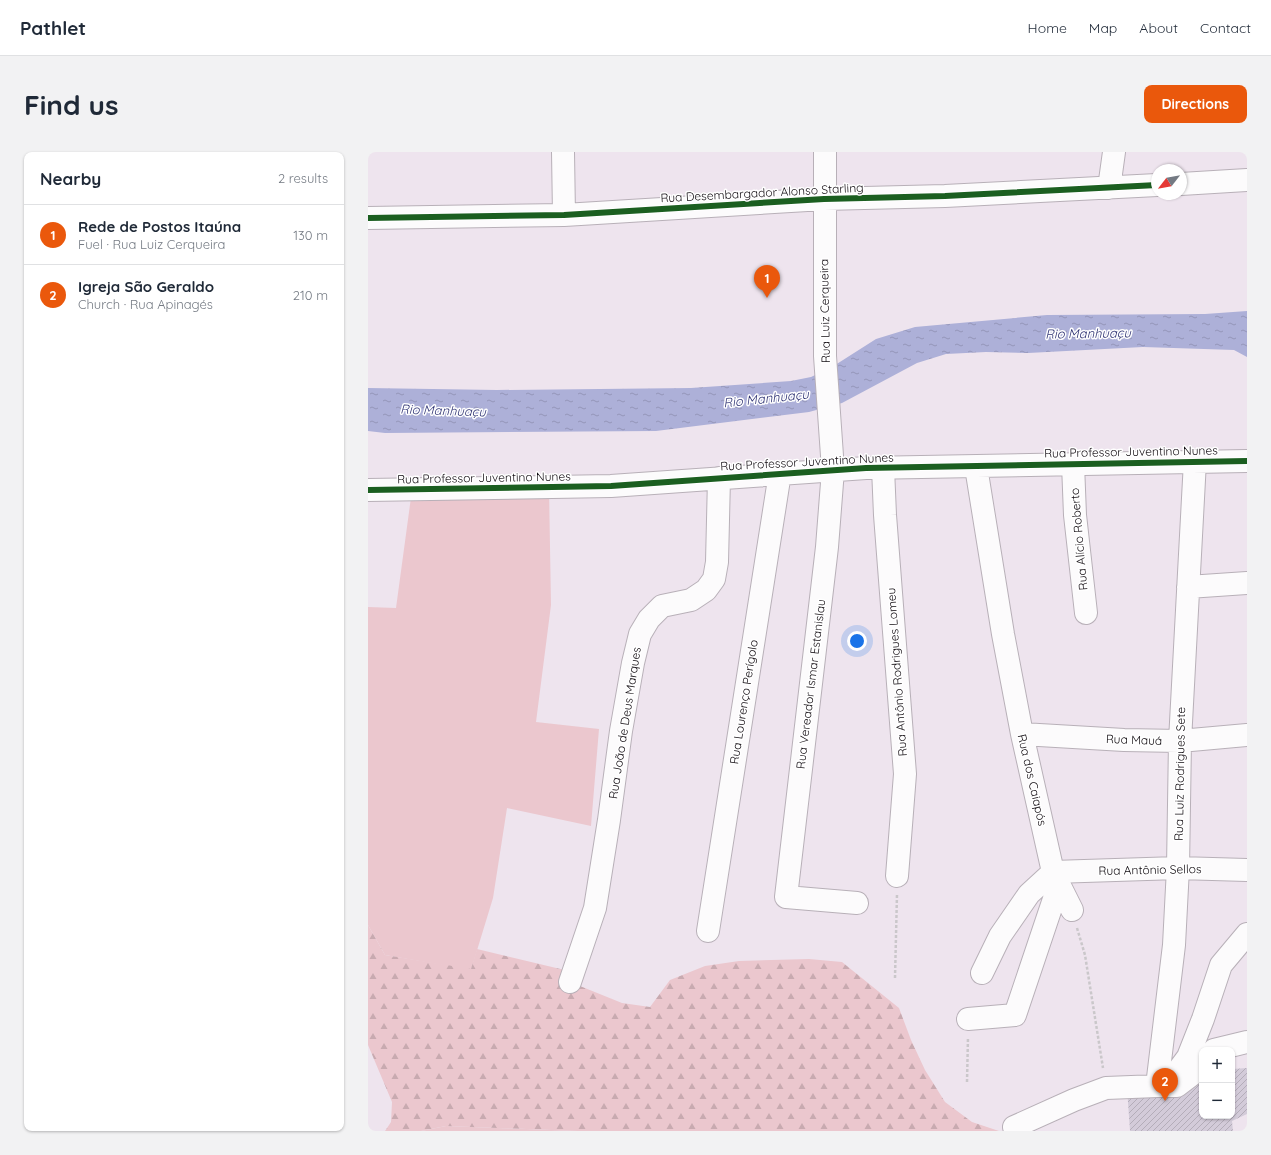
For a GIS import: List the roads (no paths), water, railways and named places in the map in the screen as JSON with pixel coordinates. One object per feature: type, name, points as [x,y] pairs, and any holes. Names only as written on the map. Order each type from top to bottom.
[{"type":"street","points":[[563,152],[564,215]]},
{"type":"street","name":"Rua Luiz Cerqueira","points":[[825,152],[825,356],[830,410],[833,470]]},
{"type":"street","points":[[1109,188],[1114,152]]},
{"type":"street","points":[[1187,184],[1247,180]]},
{"type":"street","name":"Rua Desembargador Alonso Starling","points":[[368,218],[564,215],[824,199],[945,196],[1151,185]]},
{"type":"street","name":"Rua Luiz Rodrigues Sete","points":[[1157,1086],[1174,945],[1178,868],[1180,741],[1195,461]]},
{"type":"street","name":"Rua Professor Juventino Nunes","points":[[368,490],[611,486],[833,470],[883,468],[1247,461]]},
{"type":"street","name":"Rua Alício Roberto","points":[[1072,464],[1075,515],[1086,613]]},
{"type":"street","name":"Rua dos Caiapós","points":[[976,467],[1003,634],[1022,734],[1056,878],[1072,910]]},
{"type":"street","name":"Rua Antônio Rodrigues Lomeu","points":[[883,468],[885,515],[905,774],[897,876]]},
{"type":"street","name":"Rua Vereador Ismar Estanislau","points":[[833,470],[827,547],[786,897],[857,903]]},
{"type":"street","name":"Rua Lourenço Perígolo","points":[[708,931],[780,474]]},
{"type":"street","name":"Rua João de Deus Marques","points":[[570,982],[595,908],[632,663],[640,634],[649,619],[662,606],[691,600],[706,590],[714,580],[717,562],[719,478]]},
{"type":"street","points":[[1188,587],[1247,583]]},
{"type":"street","name":"Rua Mauá","points":[[1022,734],[1124,740],[1180,741],[1247,735]]},
{"type":"street","name":"Rua Antônio Sellos","points":[[1056,878],[1178,868],[1247,870]]},
{"type":"street","points":[[982,973],[1000,936],[1029,894],[1056,878]]},
{"type":"street","points":[[968,1019],[1015,1015],[1056,878]]},
{"type":"street","points":[[1157,1086],[1171,1080],[1188,1057],[1203,1019],[1221,965],[1247,934]]},
{"type":"street","points":[[1226,1047],[1247,1042]]},
{"type":"street","points":[[1014,1127],[1074,1100],[1106,1088],[1176,1086],[1199,1069]]},
{"type":"water","name":"Rio Manhuaçu","points":[[1247,311],[1247,357],[1234,350],[1143,347],[1028,353],[986,352],[946,354],[917,363],[842,403],[809,412],[656,431],[385,433],[368,431],[368,388],[497,390],[691,388],[791,381],[811,377],[832,367],[876,339],[915,327],[1047,315],[1205,314]]},
{"type":"place","name":"Rede de Postos Itaúna","points":[[767,298]]},
{"type":"place","name":"Igreja São Geraldo","points":[[1165,1101]]}]
